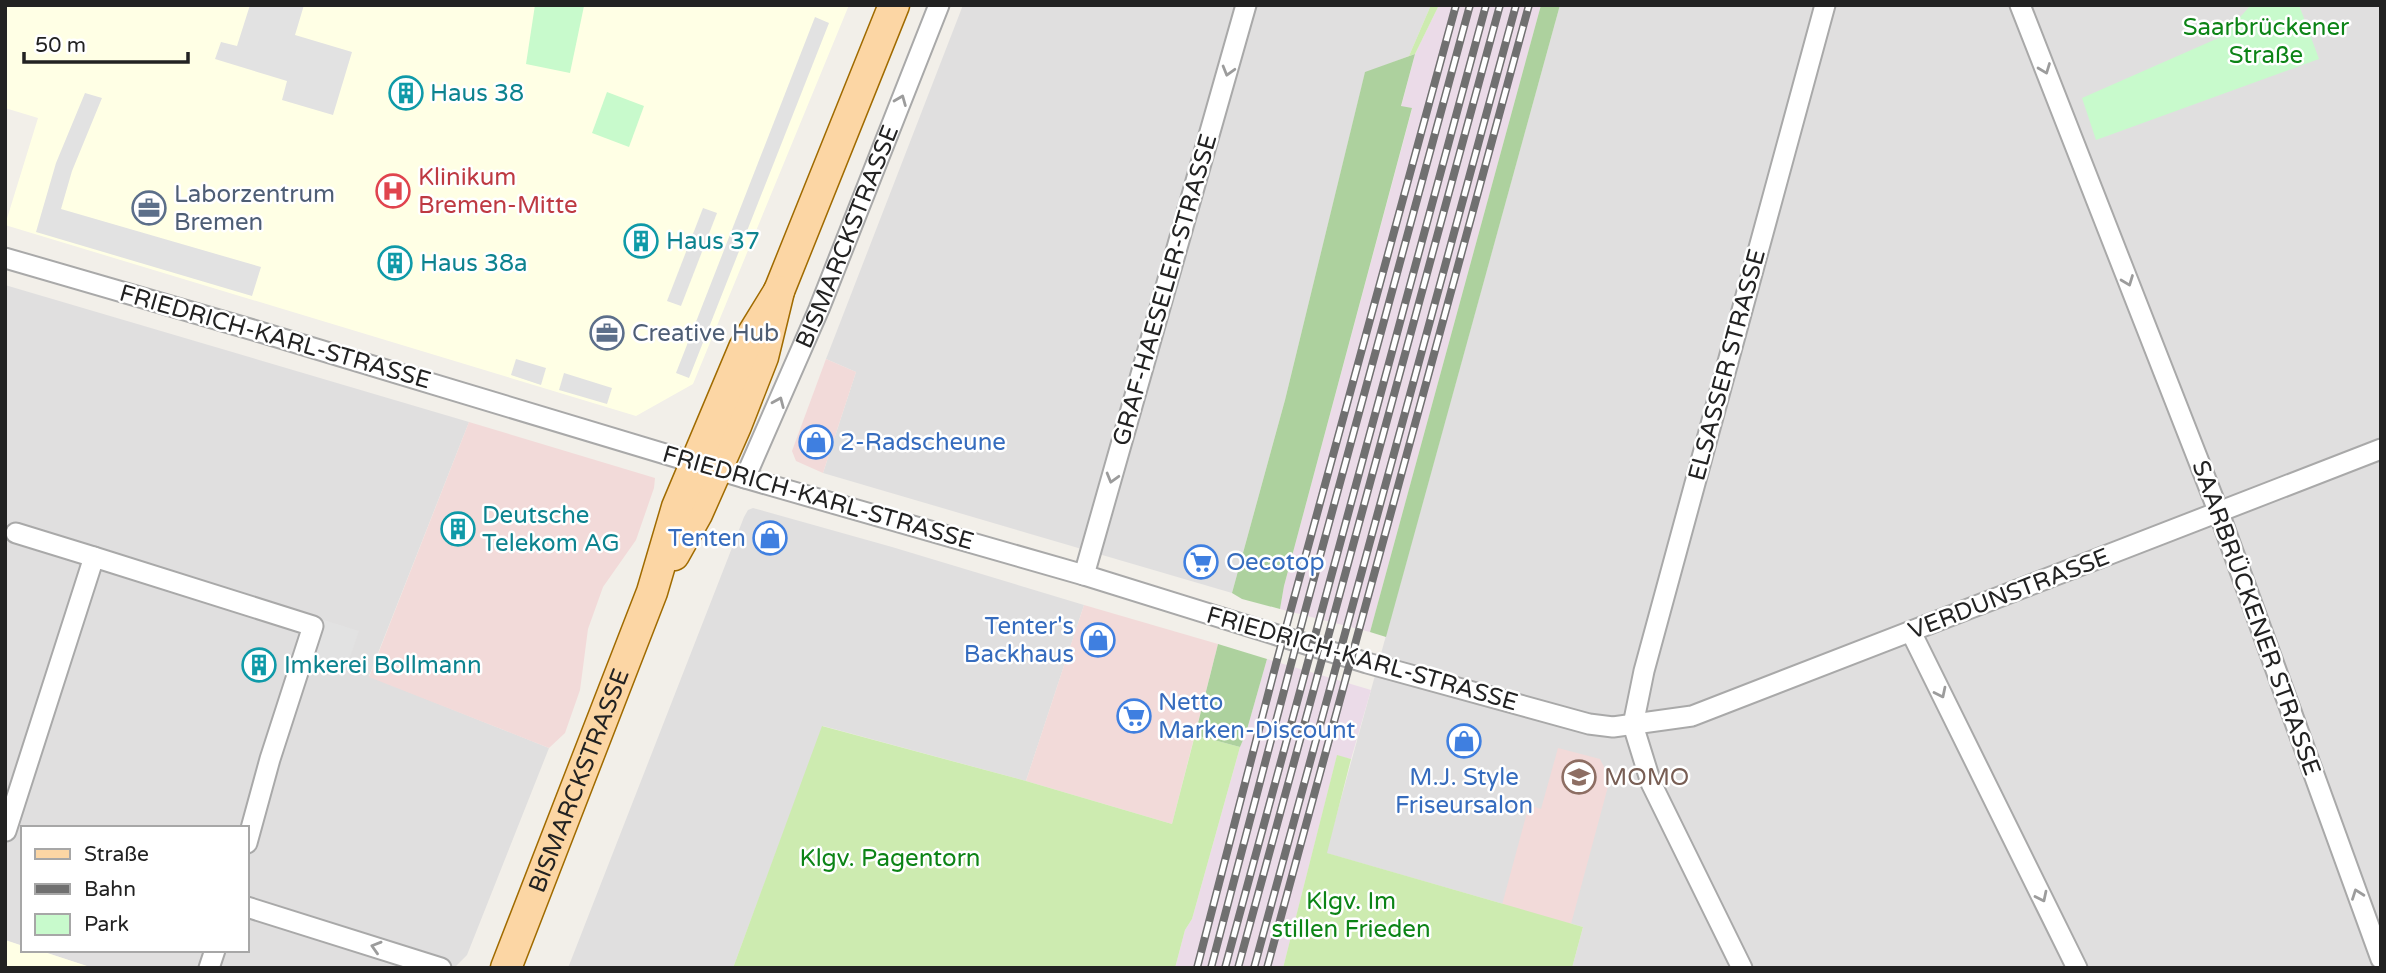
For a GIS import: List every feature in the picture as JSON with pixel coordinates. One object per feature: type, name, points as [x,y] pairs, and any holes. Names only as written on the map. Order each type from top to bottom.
[{"type":"main road","name":"BISMARCKSTRASSE","points":[[506,968],[652,592],[674,514],[727,469],[744,348],[779,290],[894,5]]},
{"type":"street","name":"BISMARCKSTRASSE","points":[[727,469],[819,309],[939,5]]},
{"type":"street","name":"GRAF-HAESELER-STRASSE","points":[[1084,575],[1246,5]]},
{"type":"street","name":"ELSASSER STRASSE","points":[[1633,725],[1644,671],[1825,5]]},
{"type":"street","name":"SAARBRÜCKENER STRASSE","points":[[2020,5],[2219,513],[2381,959]]},
{"type":"street","name":"FRIEDRICH-KARL-STRASSE","points":[[5,258],[1084,575],[1367,663],[1589,724],[1613,727],[1633,725]]},
{"type":"street","name":"VERDUNSTRASSE","points":[[1633,725],[1692,716],[2381,449]]},
{"type":"street","points":[[16,533],[313,626],[248,840]]},
{"type":"street","points":[[11,833],[94,557]]},
{"type":"street","points":[[1911,632],[2077,968]]},
{"type":"street","points":[[1633,725],[1651,783],[1742,968]]},
{"type":"street","points":[[248,907],[441,968]]},
{"type":"shaded area","name":"Klinikum Bremen-Mitte","points":[[5,5],[849,5],[693,384],[636,416],[5,225],[38,118],[5,108]]},
{"type":"shaded area","points":[[250,5],[304,5],[295,35],[352,52],[333,115],[282,100],[287,81],[215,59],[221,42],[237,46]]},
{"type":"shaded area","points":[[963,5],[1431,5],[1409,56],[1365,73],[1285,400],[1232,593],[823,473],[856,372],[826,359]]},
{"type":"shaded area","points":[[1439,5],[1541,5],[1370,632],[1280,609],[1412,109],[1401,107],[1415,54]]},
{"type":"shaded area","points":[[1560,5],[2381,5],[2381,968],[1572,968],[1583,927],[1326,853]]},
{"type":"shaded area","points":[[815,17],[829,23],[689,378],[676,373]]},
{"type":"shaded area","points":[[85,93],[102,98],[72,171],[61,209],[261,267],[252,296],[36,232],[56,163]]},
{"type":"shaded area","points":[[703,208],[717,213],[681,306],[667,301]]},
{"type":"shaded area","points":[[5,285],[469,422],[369,676],[549,748],[467,955],[454,968],[93,968],[44,952],[248,952],[248,826],[21,826],[21,945],[5,940]]},
{"type":"shaded area","points":[[516,359],[546,368],[541,385],[511,375]]},
{"type":"shaded area","points":[[826,359],[856,372],[823,473],[796,461],[792,451]]},
{"type":"shaded area","points":[[564,373],[612,388],[607,404],[559,390]]},
{"type":"shaded area","points":[[469,422],[655,478],[636,540],[603,587],[588,629],[580,690],[565,733],[549,748],[369,677]]},
{"type":"shaded area","points":[[753,508],[1084,605],[1026,781],[823,726],[733,968],[568,968],[744,517],[748,510]]},
{"type":"shaded area","points":[[1084,605],[1218,644],[1172,824],[1026,781]]},
{"type":"shaded area","points":[[324,620],[359,631],[343,677],[311,667]]},
{"type":"shaded area","points":[[1267,659],[1371,690],[1351,759],[1337,756],[1283,968],[1175,968],[1185,930],[1192,919]]},
{"type":"shaded area","points":[[1558,748],[1600,759],[1610,779],[1571,924],[1502,905],[1529,805],[1541,809]]},
{"type":"shaded area","points":[[5,940],[21,945],[21,952],[44,952],[93,968],[5,968]]},
{"type":"green space","points":[[535,5],[584,6],[570,73],[526,64]]},
{"type":"green space","points":[[1431,5],[1439,5],[1415,54],[1409,56]]},
{"type":"green space","points":[[1541,5],[1560,5],[1386,637],[1370,632]]},
{"type":"green space","name":"Saarbrückener Straße","points":[[2251,5],[2299,5],[2319,59],[2096,140],[2082,98],[2223,36]]},
{"type":"green space","points":[[1415,54],[1401,106],[1412,108],[1280,609],[1242,599],[1232,593],[1285,400],[1365,72]]},
{"type":"green space","points":[[607,92],[644,106],[629,147],[592,133]]},
{"type":"green space","points":[[1218,644],[1267,659],[1240,747],[1195,735]]},
{"type":"green space","name":"Klgv. Pagentorn","points":[[822,726],[1172,824],[1195,735],[1240,747],[1192,919],[1185,930],[1175,968],[733,968]]},
{"type":"green space","name":"Klgv. Im stillen Frieden","points":[[1337,755],[1351,759],[1327,853],[1583,927],[1572,968],[1283,968]]},
{"type":"railway","points":[[1197,968],[1276,664],[1456,5]]},
{"type":"railway","points":[[1211,968],[1470,5]]},
{"type":"railway","points":[[1225,968],[1486,5]]},
{"type":"railway","points":[[1238,968],[1500,5]]},
{"type":"railway","points":[[1254,968],[1516,5]]},
{"type":"railway","points":[[1267,968],[1529,5]]},
{"type":"place","name":"Haus 38","points":[[406,93]]},
{"type":"place","name":"Klinikum Bremen-Mitte","points":[[393,191]]},
{"type":"place","name":"Laborzentrum Bremen","points":[[149,208]]},
{"type":"place","name":"Haus 37","points":[[641,241]]},
{"type":"place","name":"Haus 38a","points":[[395,263]]},
{"type":"place","name":"Creative Hub","points":[[607,333]]},
{"type":"place","name":"2-Radscheune","points":[[816,442]]},
{"type":"place","name":"Deutsche Telekom AG","points":[[458,529]]},
{"type":"place","name":"Tenten","points":[[770,538]]},
{"type":"place","name":"Oecotop","points":[[1201,562]]},
{"type":"place","name":"Tenter's Backhaus","points":[[1098,640]]},
{"type":"place","name":"Imkerei Bollmann","points":[[259,665]]},
{"type":"place","name":"Netto Marken-Discount","points":[[1134,716]]},
{"type":"place","name":"M.J. Style Friseursalon","points":[[1464,741]]},
{"type":"place","name":"MOMO","points":[[1579,777]]}]
